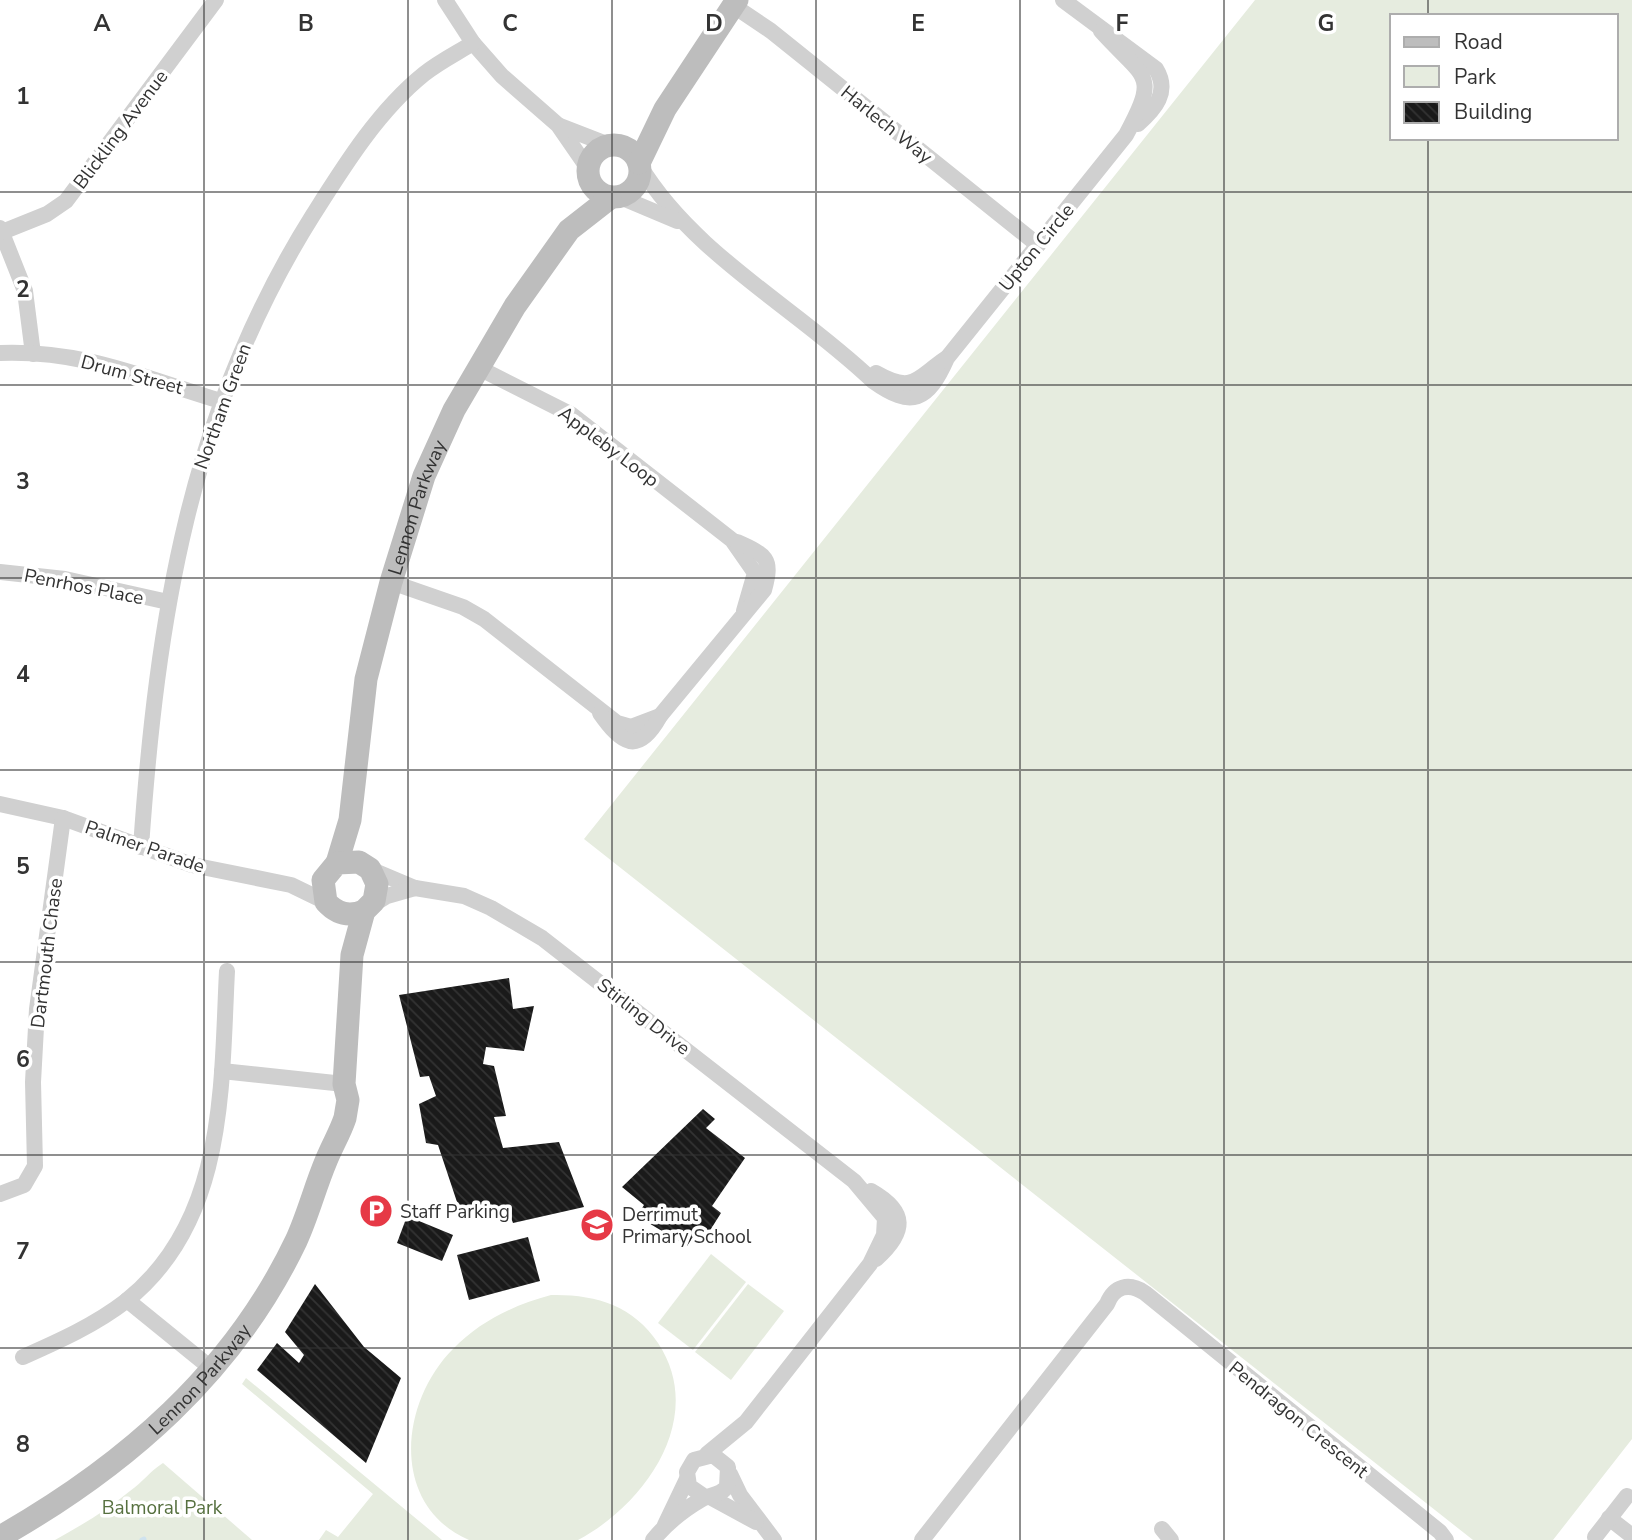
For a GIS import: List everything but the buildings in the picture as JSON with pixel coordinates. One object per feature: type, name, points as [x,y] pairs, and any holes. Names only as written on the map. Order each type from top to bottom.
[{"type":"street","name":"Blickling Avenue","points":[[1,230],[47,214],[66,201],[216,0]]},
{"type":"street","points":[[445,0],[473,43],[502,76],[558,125],[588,172],[596,191],[615,197],[634,189],[640,174],[639,164],[631,151],[558,125]]},
{"type":"street","name":"Upton Circle","points":[[639,164],[657,194],[685,225],[854,362],[897,383],[912,384],[947,358],[1126,135],[1145,100],[1146,84],[1142,73],[1101,31],[1063,0]]},
{"type":"street","points":[[639,164],[665,109],[736,3]]},
{"type":"street","name":"Harlech Way","points":[[736,3],[1038,245]]},
{"type":"street","name":"Northam Green","points":[[141,847],[148,754],[168,602],[184,519],[221,401],[245,342],[285,262],[356,150],[410,86],[432,67],[473,43]]},
{"type":"street","points":[[588,172],[595,153],[614,145],[665,109]]},
{"type":"street","name":"Lennon Parkway","points":[[352,955],[343,926],[329,905],[323,880],[334,865],[351,820],[366,679],[391,582],[424,476],[477,367],[515,306],[569,230],[588,172]]},
{"type":"street","name":"Upton Circle","points":[[615,197],[685,225]]},
{"type":"street","name":"Lennon Parkway","points":[[569,230],[615,197]]},
{"type":"street","points":[[1,230],[29,306],[33,354]]},
{"type":"street","name":"Drum Street","points":[[0,353],[89,360],[150,376],[221,401]]},
{"type":"street","name":"Appleby Loop","points":[[391,582],[463,607],[484,619],[600,713],[617,723],[631,727],[660,716],[764,590],[770,569],[760,553],[732,540],[572,415],[477,367]]},
{"type":"street","name":"Penrhos Place","points":[[0,572],[65,579],[168,602]]},
{"type":"street","name":"Palmer Parade","points":[[0,804],[63,818],[192,865],[291,885],[329,905]]},
{"type":"street","name":"Dartmouth Chase","points":[[0,1194],[24,1185],[35,1166],[33,1082],[37,1009],[63,818]]},
{"type":"street","name":"Lennon Parkway","points":[[0,1537],[108,1468],[177,1410],[242,1331],[279,1272],[306,1216],[327,1159],[339,1138],[348,1100],[344,1084],[352,955],[366,909],[377,893],[375,876],[368,867],[351,820]]},
{"type":"street","points":[[291,885],[351,860],[368,867]]},
{"type":"street","name":"Stirling Drive","points":[[368,867],[415,888],[464,896],[530,930],[605,985],[854,1181],[877,1204],[885,1218],[884,1234],[870,1264],[746,1422],[707,1454]]},
{"type":"street","name":"Stirling Drive","points":[[366,909],[387,895],[415,888]]},
{"type":"street","points":[[329,905],[348,915],[366,909]]},
{"type":"street","points":[[23,1357],[70,1336],[127,1300],[144,1284],[170,1250],[201,1191],[214,1147],[222,1071],[227,971]]},
{"type":"street","points":[[222,1071],[344,1084]]},
{"type":"street","name":"Pendragon Crescent","points":[[922,1540],[1107,1304],[1130,1297],[1151,1301],[1440,1532],[1446,1540]]},
{"type":"street","points":[[127,1300],[212,1369]]},
{"type":"street","name":"Stirling Drive","points":[[729,1471],[746,1422]]},
{"type":"street","points":[[653,1540],[665,1525],[687,1479],[689,1465],[707,1454],[719,1458],[729,1471],[740,1495],[774,1540]]},
{"type":"street","points":[[665,1525],[707,1497],[722,1492],[729,1471]]},
{"type":"street","points":[[687,1479],[693,1491],[761,1525]]},
{"type":"street","points":[[1595,1537],[1627,1496]]},
{"type":"street","points":[[1609,1518],[1632,1536]]},
{"type":"green space","points":[[1255,0],[1632,0],[1632,1439],[1553,1540],[1473,1540],[584,839]]},
{"type":"green space","points":[[711,1254],[746,1282],[693,1350],[658,1323]]},
{"type":"green space","points":[[748,1284],[784,1311],[731,1380],[695,1352]]},
{"type":"green space","points":[[551,1295],[582,1297],[611,1304],[637,1319],[648,1330],[658,1343],[671,1371],[676,1400],[672,1428],[662,1456],[646,1481],[626,1504],[603,1524],[578,1540],[469,1540],[443,1524],[426,1503],[415,1479],[411,1452],[414,1424],[422,1397],[435,1371],[453,1349],[474,1330],[511,1309]]},
{"type":"green space","points":[[246,1378],[442,1540],[319,1540],[326,1530],[338,1537],[373,1494],[242,1384]]},
{"type":"green space","name":"Balmoral Park","points":[[163,1463],[252,1540],[55,1540],[112,1505]]},
{"type":"place","name":"Staff Parking","points":[[376,1211]]},
{"type":"place","name":"Derrimut Primary School","points":[[597,1225]]}]
